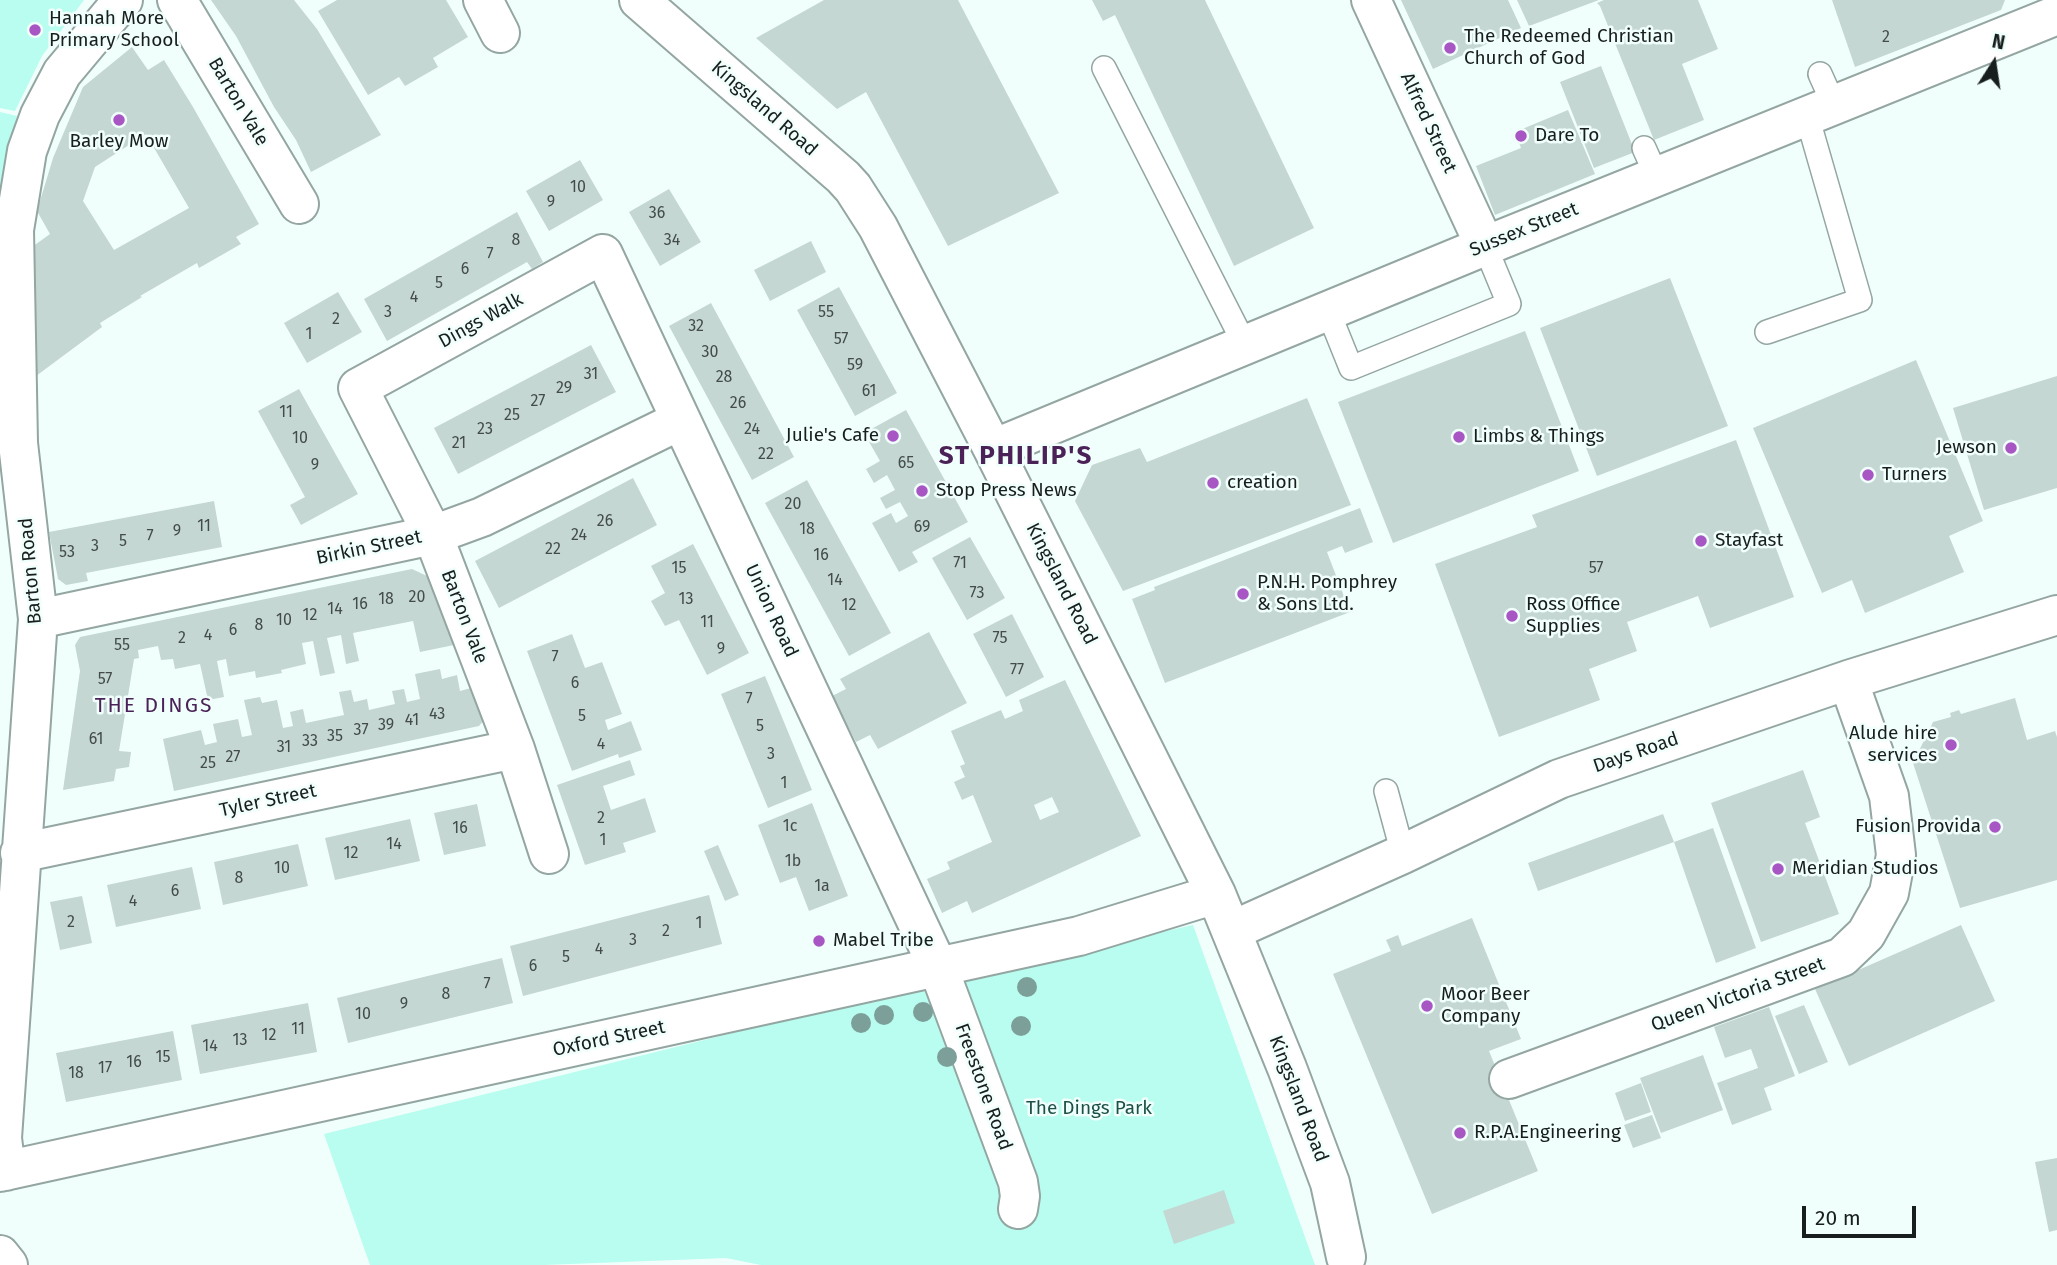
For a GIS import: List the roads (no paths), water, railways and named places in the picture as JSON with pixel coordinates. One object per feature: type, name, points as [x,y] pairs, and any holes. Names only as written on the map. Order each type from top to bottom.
[{"type":"street","name":"Barton Road","points":[[3,1172],[2,1138],[13,871],[38,620],[9,449],[7,230],[27,150],[40,115],[62,73],[123,0]]},
{"type":"street","name":"Barton Vale","points":[[177,0],[299,204]]},
{"type":"street","points":[[483,0],[500,33]]},
{"type":"street","name":"Kingsland Road","points":[[639,0],[843,177],[878,227],[993,449],[1216,894],[1331,1183],[1346,1257]]},
{"type":"street","name":"Alfred Street","points":[[1371,0],[1485,246]]},
{"type":"street","name":"Sussex Street","points":[[993,449],[1485,246],[1651,163],[1820,99],[2057,15]]},
{"type":"street","name":"Dings Walk","points":[[358,388],[603,254]]},
{"type":"street","name":"Union Road","points":[[603,254],[938,967]]},
{"type":"street","name":"Barton Vale","points":[[358,388],[433,535],[515,750],[549,854]]},
{"type":"street","name":"Birkin Street","points":[[38,620],[433,535],[482,517],[681,420]]},
{"type":"street","name":"Days Road","points":[[1231,931],[1559,779],[1848,680],[2057,615]]},
{"type":"street","name":"Queen Victoria Street","points":[[1509,1079],[1842,957],[1866,934],[1889,893],[1896,855],[1889,796],[1848,680]]},
{"type":"street","name":"Tyler Street","points":[[13,871],[515,750]]},
{"type":"street","name":"Oxford Street","points":[[3,1172],[1079,936],[1216,894]]},
{"type":"street","name":"Freestone Road","points":[[938,967],[1018,1182],[1018,1209]]},
{"type":"street","points":[[0,1255],[8,1265]]},
{"type":"lane","points":[[1104,68],[1245,345]]},
{"type":"lane","points":[[1767,332],[1860,300],[1820,99]]},
{"type":"lane","points":[[1328,311],[1351,368],[1509,304],[1485,246]]},
{"type":"lane","points":[[1386,791],[1402,853]]},
{"type":"place","name":"Hannah More Primary School","points":[[35,30]]},
{"type":"place","name":"The Redeemed Christian Church of God","points":[[1450,48]]},
{"type":"place","name":"Barley Mow","points":[[119,120]]},
{"type":"place","name":"Dare To","points":[[1521,136]]},
{"type":"place","name":"Julie's Cafe","points":[[893,436]]},
{"type":"place","name":"Limbs & Things","points":[[1459,437]]},
{"type":"place","name":"Jewson","points":[[2011,448]]},
{"type":"place","name":"Turners","points":[[1868,475]]},
{"type":"place","name":"creation","points":[[1213,483]]},
{"type":"place","name":"Stop Press News","points":[[922,491]]},
{"type":"place","name":"Stayfast","points":[[1701,541]]},
{"type":"place","name":"P.N.H. Pomphrey & Sons Ltd.","points":[[1243,594]]},
{"type":"place","name":"Ross Office Supplies","points":[[1512,616]]},
{"type":"place","name":"Alude hire services","points":[[1951,745]]},
{"type":"place","name":"Fusion Provida","points":[[1995,827]]},
{"type":"place","name":"Meridian Studios","points":[[1778,869]]},
{"type":"place","name":"Mabel Tribe","points":[[819,941]]},
{"type":"place","name":"Moor Beer Company","points":[[1427,1006]]},
{"type":"place","name":"R.P.A.Engineering","points":[[1460,1133]]},
{"type":"district","name":"ST PHILIP'S","points":[[1016,457]]},
{"type":"district","name":"THE DINGS","points":[[154,706]]},
{"type":"park label","name":"The Dings Park","points":[[1089,1109]]}]
